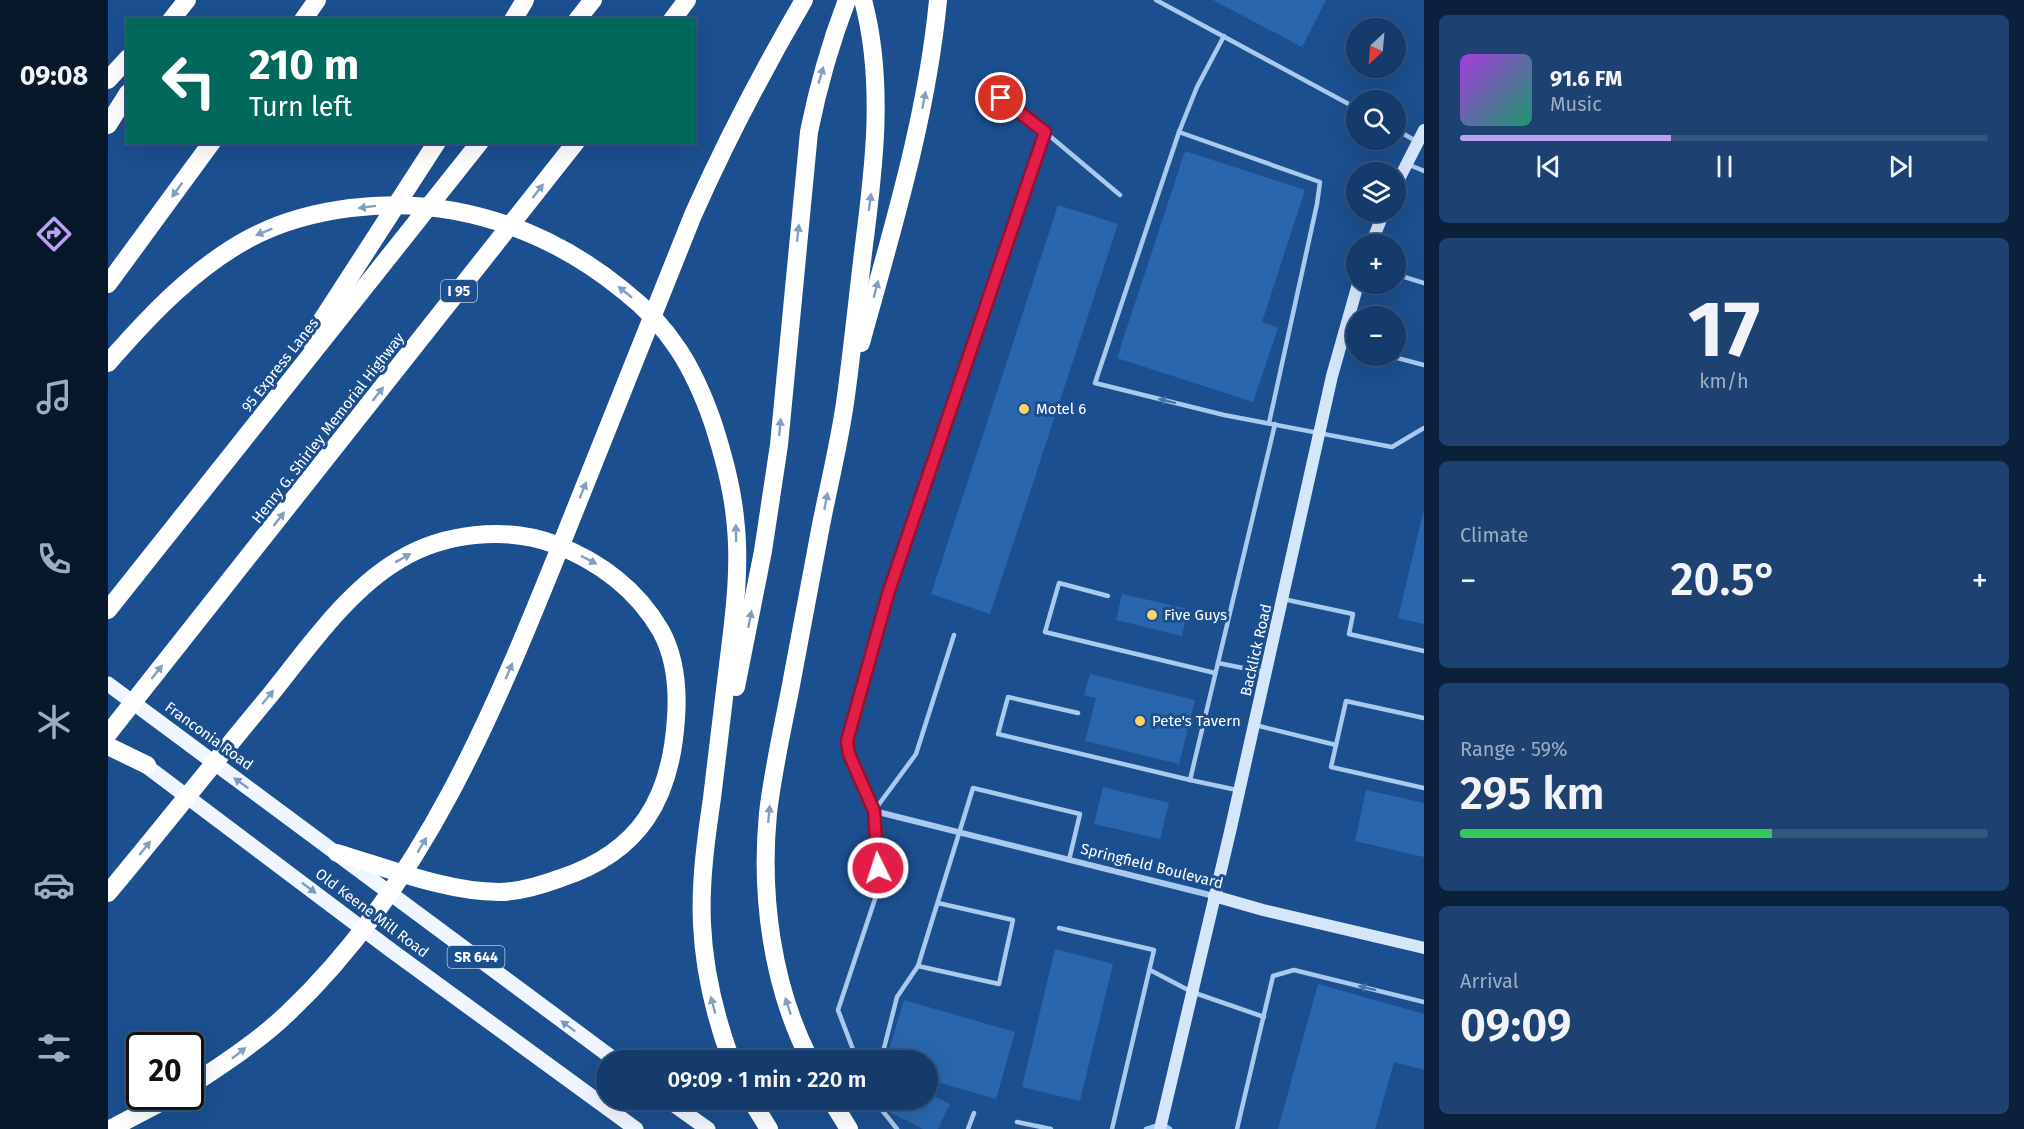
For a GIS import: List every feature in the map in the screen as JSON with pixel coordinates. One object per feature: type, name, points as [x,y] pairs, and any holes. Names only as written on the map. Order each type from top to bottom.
[{"type":"highway","points":[[173,18],[187,0]]},
{"type":"highway","points":[[304,18],[317,0]]},
{"type":"highway","points":[[514,18],[525,0]]},
{"type":"highway","points":[[579,18],[593,0]]},
{"type":"highway","points":[[674,18],[687,0]]},
{"type":"highway","points":[[204,1077],[236,1056],[288,1013],[330,969],[370,921],[435,823],[483,730],[513,663],[693,214],[737,121],[804,0]]},
{"type":"highway","points":[[711,800],[741,666],[765,539],[779,445],[809,132],[819,83],[846,0]]},
{"type":"highway","points":[[806,1050],[787,1004],[776,960],[769,913],[768,813],[844,406],[872,188],[875,131],[873,44],[863,0]]},
{"type":"highway","points":[[844,406],[914,149],[934,48],[938,0]]},
{"type":"highway","points":[[108,80],[126,60]]},
{"type":"highway","points":[[108,125],[126,96]]},
{"type":"highway","points":[[108,284],[211,144]]},
{"type":"highway","points":[[251,430],[436,144]]},
{"type":"highway","name":"95 Express Lanes","points":[[108,610],[478,144]]},
{"type":"highway","name":"Henry G. Shirley Memorial Highway","points":[[108,736],[574,144]]},
{"type":"highway","points":[[108,363],[181,287],[211,263],[256,235],[319,213],[386,204],[436,207],[478,215],[524,230],[564,249],[600,271],[634,299],[668,332],[693,375],[707,406],[729,481],[736,520],[737,574],[733,627],[705,850],[702,924],[710,995],[728,1050]]},
{"type":"highway","points":[[108,893],[322,630],[368,583],[398,560],[428,545],[466,536],[502,534],[537,538],[599,565],[624,583],[645,606],[662,634],[671,660],[678,696],[675,730],[662,791],[651,813],[635,834],[611,856],[580,872],[544,884],[502,892],[463,890],[337,853]]},
{"type":"highway","points":[[108,746],[147,765]]},
{"type":"highway","points":[[110,1129],[146,1110]]},
{"type":"highway","points":[[757,1110],[769,1129]]},
{"type":"highway","points":[[837,1110],[849,1129]]},
{"type":"main road","points":[[1406,164],[1421,136]]},
{"type":"main road","name":"Backlick Road","points":[[1164,1127],[1192,992],[1240,790],[1319,432],[1355,294]]},
{"type":"main road","name":"Franconia Road","points":[[108,684],[288,817]]},
{"type":"main road","name":"SR 644","points":[[108,736],[147,765]]},
{"type":"main road","name":"Old Keene Mill Road","points":[[147,765],[392,951],[636,1129]]},
{"type":"main road","name":"Old Keene Mill Road","points":[[288,817],[602,1050]]},
{"type":"main road","name":"Springfield Boulevard","points":[[1214,896],[1263,910],[1424,948]]},
{"type":"main road","points":[[681,1110],[708,1129]]},
{"type":"street","name":"Springfield Boulevard","points":[[874,811],[1214,896]]},
{"type":"lane","points":[[1156,0],[1346,103]]},
{"type":"lane","points":[[1224,36],[1197,87],[1179,132],[1095,383],[1224,415],[1392,447],[1424,429]]},
{"type":"lane","points":[[987,87],[1120,195]]},
{"type":"lane","points":[[853,1050],[838,1010],[879,887],[874,811],[849,754],[847,741],[888,594],[1045,132]]},
{"type":"lane","points":[[1179,132],[1320,182],[1272,423],[1190,780]]},
{"type":"lane","points":[[1406,132],[1421,136]]},
{"type":"lane","points":[[1406,164],[1424,171]]},
{"type":"lane","points":[[1406,277],[1424,283]]},
{"type":"lane","points":[[1341,342],[1346,343]]},
{"type":"lane","points":[[1406,360],[1424,365]]},
{"type":"lane","points":[[1108,596],[1059,583],[1045,632],[1215,673]]},
{"type":"lane","points":[[1282,599],[1353,614],[1349,634],[1424,651]]},
{"type":"lane","points":[[874,811],[916,754],[954,635]]},
{"type":"lane","points":[[1218,663],[1266,673]]},
{"type":"lane","points":[[1078,713],[1008,697],[998,734],[1240,790]]},
{"type":"lane","points":[[1424,718],[1346,701],[1331,767],[1424,788]]},
{"type":"lane","points":[[1254,724],[1336,745]]},
{"type":"lane","points":[[883,1050],[897,997],[918,966],[973,788],[1080,814],[1070,860]]},
{"type":"lane","points":[[918,966],[999,984],[1013,920],[938,903]]},
{"type":"lane","points":[[1059,928],[1154,950],[1113,1129]]},
{"type":"lane","points":[[1150,970],[1192,992],[1264,1017]]},
{"type":"lane","points":[[1237,1129],[1273,976],[1294,970],[1424,1002]]},
{"type":"lane","points":[[882,1110],[897,1129]]},
{"type":"lane","points":[[968,1129],[974,1113]]},
{"type":"lane","points":[[1017,1122],[1051,1129]]},
{"type":"lane","points":[[1146,1129],[1164,1127]]},
{"type":"building","points":[[1213,0],[1326,0],[1302,47]]},
{"type":"building","points":[[1185,151],[1305,190],[1262,322],[1278,328],[1253,402],[1117,358]]},
{"type":"building","name":"Motel 6","points":[[1058,205],[1118,224],[990,614],[931,594]]},
{"type":"building","points":[[1424,513],[1424,624],[1398,618]]},
{"type":"building","name":"Five Guys","points":[[1122,594],[1188,609],[1182,636],[1116,620]]},
{"type":"building","name":"Pete's Tavern","points":[[1090,674],[1195,700],[1179,764],[1085,741],[1096,698],[1084,695]]},
{"type":"building","points":[[1103,787],[1169,803],[1160,839],[1094,824]]},
{"type":"building","points":[[1366,790],[1424,803],[1424,857],[1355,841]]},
{"type":"building","points":[[1055,949],[1113,964],[1080,1101],[1022,1087]]},
{"type":"building","points":[[1318,984],[1424,1014],[1424,1070],[1394,1062],[1375,1129],[1278,1129]]},
{"type":"building","points":[[904,1000],[1015,1032],[996,1099],[938,1082],[938,1050],[889,1050]]},
{"type":"building","points":[[938,1098],[950,1104],[938,1129],[923,1129],[887,1111],[938,1110]]},
{"type":"place","name":"Motel 6","points":[[1024,409]]},
{"type":"place","name":"Five Guys","points":[[1152,615]]},
{"type":"place","name":"Pete's Tavern","points":[[1140,721]]},
{"type":"route","points":[[878,868],[874,811],[849,754],[847,741],[888,594],[1045,132],[1001,98]]}]
